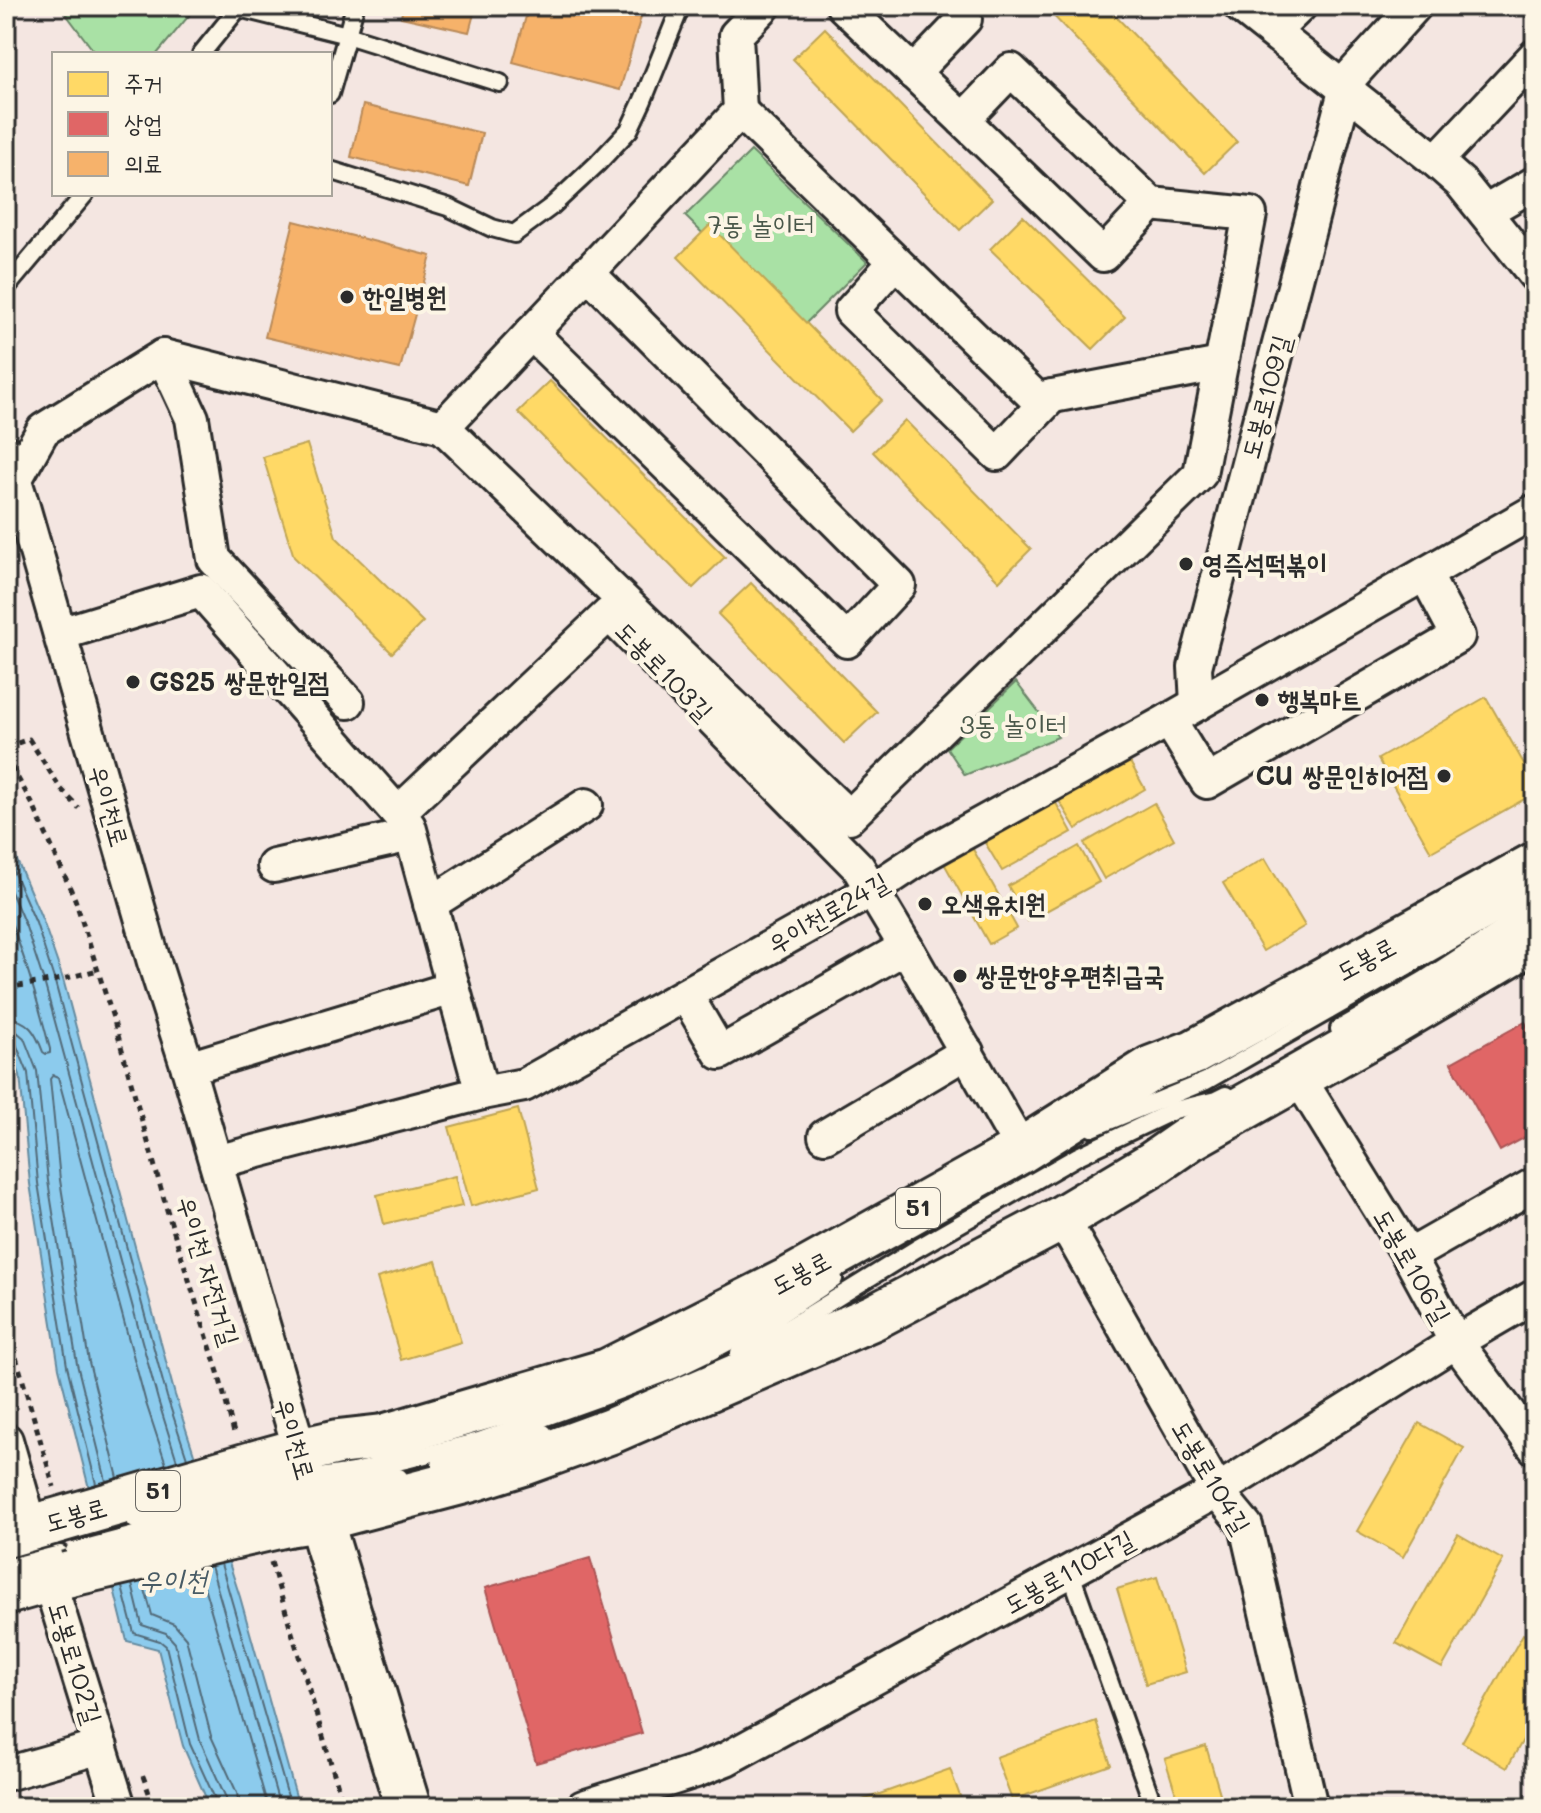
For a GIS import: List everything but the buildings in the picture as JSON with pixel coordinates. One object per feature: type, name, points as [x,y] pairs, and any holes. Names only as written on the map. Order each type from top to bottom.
[{"type":"main road","name":"도봉로","points":[[284,1489],[338,1442],[383,1437],[608,1371],[787,1281],[1022,1150],[1152,1068],[1194,1052],[1535,865]]},
{"type":"main road","name":"도봉로","points":[[6,1592],[41,1548],[284,1489],[472,1479],[611,1431],[874,1317],[1062,1218],[1190,1138],[1299,1078],[1535,939]]},
{"type":"main road","name":"51","points":[[41,1548],[284,1489]]},
{"type":"main road","name":"우이천로","points":[[284,1489],[408,1807]]},
{"type":"street","points":[[764,6],[736,35],[740,111],[1037,399],[1221,364]]},
{"type":"street","points":[[843,6],[1103,255],[1151,204]]},
{"type":"street","points":[[1240,6],[1462,184],[1535,275]]},
{"type":"street","points":[[1274,31],[1300,6]]},
{"type":"street","name":"도봉로109길","points":[[1197,704],[1195,667],[1345,91],[1352,75],[1415,6]]},
{"type":"street","points":[[913,73],[965,19]]},
{"type":"street","points":[[1436,161],[1535,56]]},
{"type":"street","points":[[9,472],[43,430],[163,356],[443,427],[849,817],[1200,474],[1250,214],[1151,204],[1011,70],[963,120]]},
{"type":"street","points":[[443,427],[740,111]]},
{"type":"street","points":[[1485,212],[1535,183]]},
{"type":"street","points":[[895,262],[851,311],[997,454],[1052,396]]},
{"type":"street","points":[[531,333],[847,641],[899,585],[587,272]]},
{"type":"street","points":[[163,356],[192,418],[214,559],[348,702]]},
{"type":"street","name":"우이천로","points":[[9,472],[216,1162],[284,1489]]},
{"type":"street","name":"우이천로24길","points":[[216,1162],[482,1093],[524,1085],[1535,511]]},
{"type":"street","points":[[1169,720],[1207,782],[1458,636],[1425,574]]},
{"type":"street","points":[[60,634],[201,591],[405,824],[482,1093]]},
{"type":"street","name":"도봉로103길","points":[[405,824],[609,614],[858,867],[1022,1150]]},
{"type":"street","points":[[430,904],[586,805]]},
{"type":"street","points":[[274,866],[405,824]]},
{"type":"street","points":[[686,995],[720,1053],[906,947]]},
{"type":"street","points":[[188,1068],[453,988]]},
{"type":"street","points":[[825,1136],[967,1052]]},
{"type":"street","name":"도봉로106길","points":[[1299,1078],[1409,1256],[1456,1342],[1535,1448]]},
{"type":"street","points":[[1409,1256],[1535,1184]]},
{"type":"street","name":"도봉로104길","points":[[1062,1218],[1217,1491],[1246,1526],[1311,1807]]},
{"type":"street","name":"도봉로110다길","points":[[583,1807],[726,1759],[1217,1491],[1535,1296]]},
{"type":"street","name":"도봉로102길","points":[[6,1440],[119,1807]]},
{"type":"street","name":"도봉로102길","points":[[6,1774],[101,1747]]},
{"type":"lane","points":[[332,87],[355,6]]},
{"type":"lane","points":[[332,171],[448,207],[492,228],[514,234],[552,206],[629,130],[681,6]]},
{"type":"lane","points":[[203,52],[240,7],[347,35],[500,83]]},
{"type":"lane","points":[[6,288],[83,196]]},
{"type":"lane","points":[[955,1206],[1076,1135],[1206,1081],[1535,893]]},
{"type":"lane","points":[[1320,1040],[1424,980],[1535,908]]},
{"type":"lane","points":[[284,1489],[393,1478],[543,1433],[662,1388],[791,1326],[916,1249],[1078,1156],[1175,1110],[1216,1100],[1242,1085]]},
{"type":"lane","points":[[284,1489],[479,1441],[673,1370],[776,1317],[845,1272]]},
{"type":"lane","points":[[6,1568],[41,1548]]},
{"type":"lane","points":[[1070,1571],[1154,1807]]},
{"type":"path","points":[[6,747],[29,739],[61,789],[89,818],[111,814]]},
{"type":"path","name":"우이천 자전거길","points":[[6,757],[33,805],[75,899],[218,1372],[284,1489],[344,1807]]},
{"type":"path","points":[[6,988],[98,970]]},
{"type":"green space","points":[[60,6],[197,6],[159,52],[94,52]]},
{"type":"green space","name":"7동 놀이터","points":[[751,151],[867,262],[800,329],[685,216]]},
{"type":"green space","name":"3동 놀이터","points":[[1016,682],[1058,737],[965,775],[947,748]]},
{"type":"water","name":"우이천","points":[[6,835],[43,921],[63,979],[175,1395],[240,1597],[299,1807],[210,1807],[183,1746],[158,1649],[127,1641],[59,1368],[30,1184],[20,1075],[6,1039]]},
{"type":"place","name":"한일병원","points":[[347,297]]},
{"type":"place","name":"영즉석떡볶이","points":[[1186,564]]},
{"type":"place","name":"GS25 쌍문한일점","points":[[133,682]]},
{"type":"place","name":"행복마트","points":[[1262,700]]},
{"type":"place","name":"CU 쌍문인히어점","points":[[1444,776]]},
{"type":"place","name":"오색유치원","points":[[925,904]]},
{"type":"place","name":"쌍문한양우편취급국","points":[[960,976]]}]
